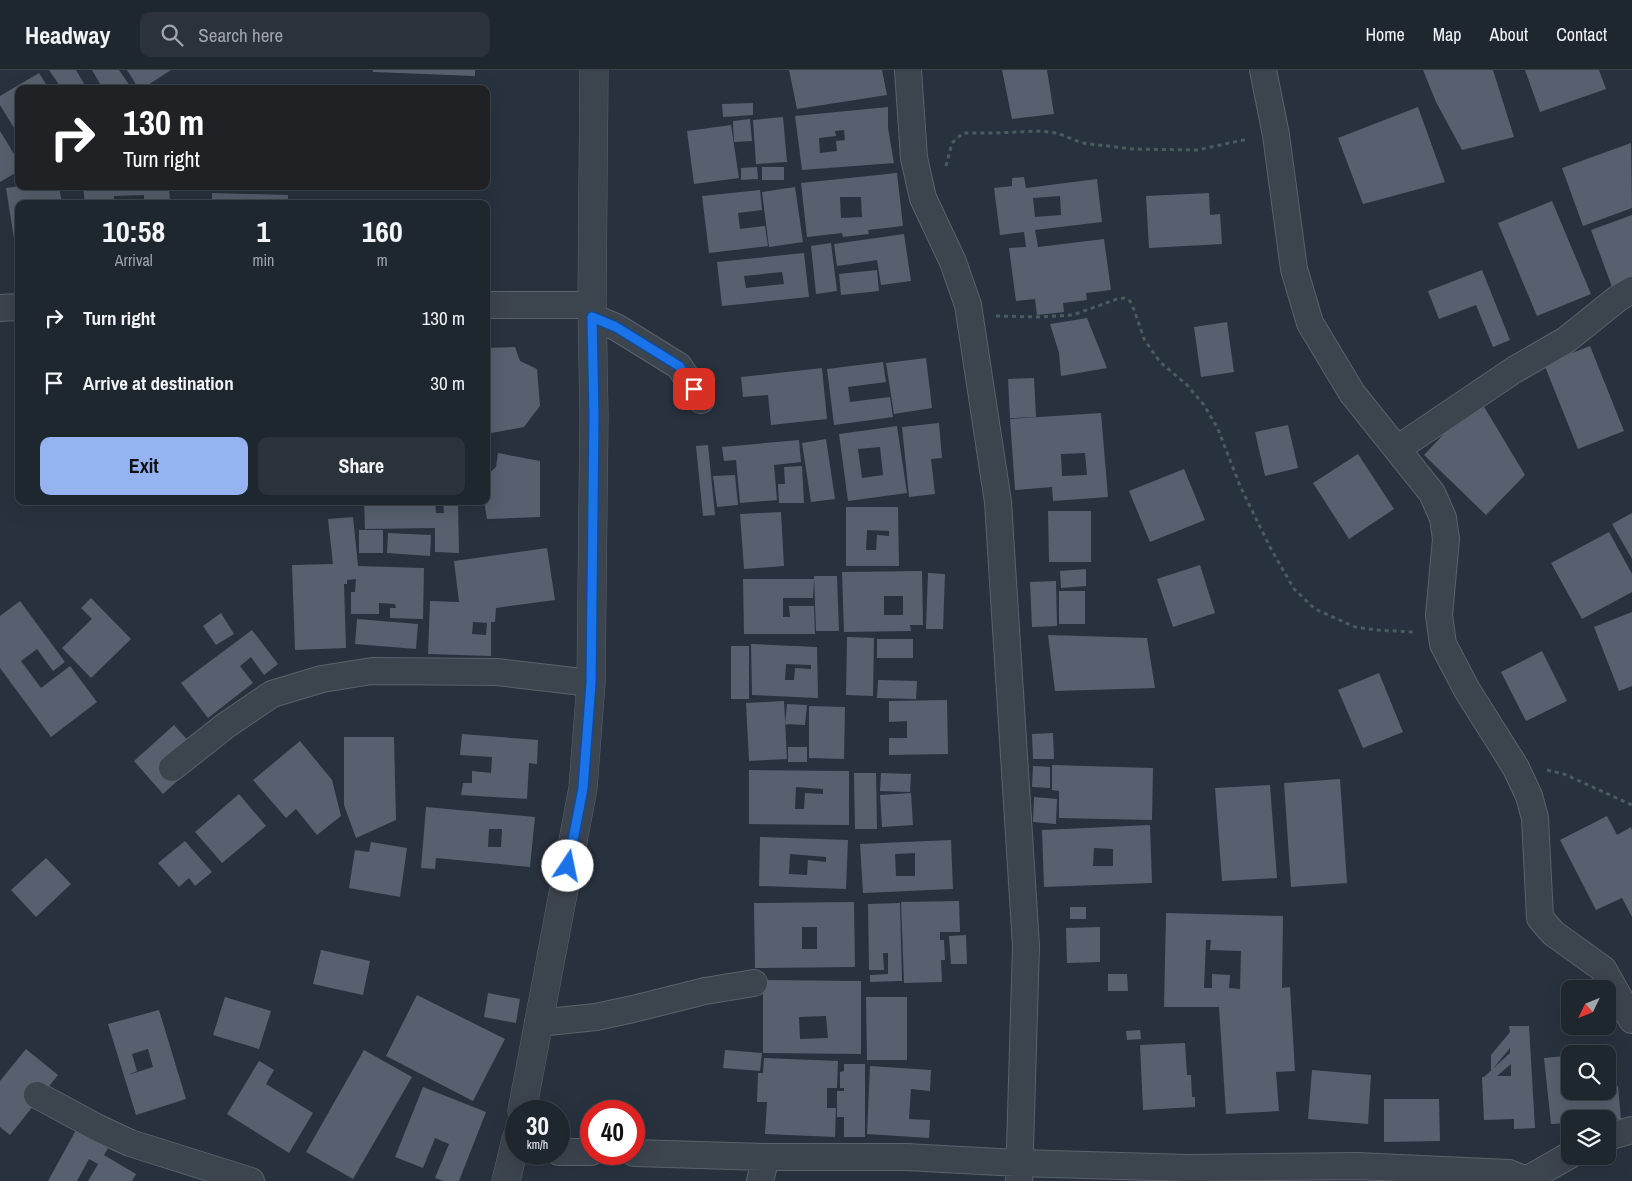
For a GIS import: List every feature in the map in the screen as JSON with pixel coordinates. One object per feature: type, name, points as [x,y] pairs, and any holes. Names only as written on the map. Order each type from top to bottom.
[{"type":"street","points":[[524,1100],[583,788],[591,683],[594,416],[592,311],[594,70]]},
{"type":"street","points":[[908,70],[914,158],[923,198],[953,262],[968,305],[998,502],[1026,946],[1019,1172]]},
{"type":"street","points":[[1263,70],[1276,135],[1294,269],[1310,323],[1352,394],[1432,493],[1443,518],[1446,539],[1439,615],[1443,644],[1467,690],[1511,760],[1530,796],[1535,818],[1540,918],[1553,933],[1602,969],[1632,1020]]},
{"type":"street","points":[[1397,449],[1514,370],[1566,340],[1632,290]]},
{"type":"street","points":[[490,305],[592,311],[679,366],[701,400]]},
{"type":"street","points":[[0,308],[15,307]]},
{"type":"street","points":[[172,768],[225,726],[272,694],[322,679],[372,671],[497,672],[591,683]]},
{"type":"street","points":[[538,1023],[596,1017],[705,991],[754,984]]},
{"type":"street","points":[[37,1095],[98,1128],[191,1173],[251,1181]]},
{"type":"street","points":[[1616,1135],[1632,1130]]},
{"type":"street","points":[[645,1154],[763,1169],[906,1157],[1019,1172],[1356,1166],[1510,1173],[1528,1180],[1561,1160]]},
{"type":"street","points":[[506,1181],[510,1165]]},
{"type":"path","points":[[923,198],[941,182],[952,143],[964,133],[995,134],[1040,131],[1057,133],[1082,143],[1133,150],[1197,150],[1241,140],[1276,135]]},
{"type":"path","points":[[968,305],[997,316],[1040,317],[1073,315],[1117,298],[1124,298],[1130,301],[1144,339],[1160,362],[1187,384],[1204,405],[1218,429],[1240,486],[1271,549],[1294,589],[1315,609],[1354,627],[1442,634]]},
{"type":"path","points":[[1511,760],[1564,774],[1632,805]]},
{"type":"building","points":[[49,70],[76,70],[85,85],[59,85]]},
{"type":"building","points":[[92,70],[119,70],[129,85],[101,85]]},
{"type":"building","points":[[127,70],[171,70],[148,85],[136,85]]},
{"type":"building","points":[[373,70],[475,70],[475,76],[373,72]]},
{"type":"building","points":[[789,70],[882,70],[887,95],[797,109]]},
{"type":"building","points":[[1002,70],[1047,70],[1054,114],[1012,119]]},
{"type":"building","points":[[1423,70],[1493,70],[1514,137],[1462,150],[1436,102]]},
{"type":"building","points":[[1525,70],[1599,70],[1606,89],[1540,112]]},
{"type":"building","points":[[39,73],[46,85],[19,85]]},
{"type":"building","points":[[15,87],[15,129],[0,105],[0,96]]},
{"type":"building","points":[[753,103],[753,115],[723,117],[722,104]]},
{"type":"building","points":[[888,107],[888,128],[894,163],[802,170],[795,116]],"holes":[[[844,130],[845,140],[836,141],[837,151],[820,153],[819,138],[836,136],[835,131]]]},
{"type":"building","points":[[1418,107],[1445,182],[1363,204],[1338,138]]},
{"type":"building","points":[[783,117],[787,162],[756,164],[753,120]]},
{"type":"building","points":[[750,119],[752,141],[734,142],[733,121]]},
{"type":"building","points":[[731,125],[739,178],[694,184],[687,131]]},
{"type":"building","points":[[0,131],[15,155],[15,173],[0,182]]},
{"type":"building","points":[[1631,143],[1632,208],[1583,226],[1562,168]]},
{"type":"building","points":[[757,167],[758,179],[741,180],[741,168]]},
{"type":"building","points":[[762,167],[784,167],[784,180],[762,180]]},
{"type":"building","points":[[897,173],[903,226],[868,230],[869,234],[843,237],[842,233],[807,237],[801,183]],"holes":[[[840,197],[861,197],[862,217],[841,218]]]},
{"type":"building","points":[[1024,177],[1026,188],[1097,179],[1102,222],[1035,230],[1038,247],[1104,239],[1111,290],[1086,293],[1087,300],[1063,303],[1064,312],[1037,315],[1035,299],[1016,301],[1009,248],[1026,247],[1024,232],[1000,235],[994,188],[1012,186],[1012,178]],"holes":[[[1060,196],[1061,215],[1035,217],[1033,198]]]},
{"type":"building","points":[[15,187],[15,190],[60,190],[61,200],[15,200],[15,245],[6,188]]},
{"type":"building","points":[[795,187],[803,242],[769,247],[762,192]]},
{"type":"building","points":[[83,190],[169,190],[170,200],[144,200],[144,195],[114,196],[114,200],[85,200]]},
{"type":"building","points":[[760,190],[762,210],[738,213],[740,229],[765,226],[768,246],[709,253],[702,196]]},
{"type":"building","points":[[212,193],[288,195],[288,200],[212,200]]},
{"type":"building","points":[[1209,193],[1210,215],[1220,214],[1222,244],[1149,248],[1146,196]]},
{"type":"building","points":[[1552,201],[1591,294],[1537,316],[1498,223]]},
{"type":"building","points":[[1632,215],[1632,279],[1612,287],[1591,230]]},
{"type":"building","points":[[904,234],[911,281],[881,285],[877,260],[837,266],[834,244]]},
{"type":"building","points":[[831,243],[837,291],[816,294],[811,246]]},
{"type":"building","points":[[804,253],[809,297],[722,306],[717,262]],"holes":[[[782,272],[784,284],[746,288],[744,276]]]},
{"type":"building","points":[[877,270],[879,291],[841,295],[839,274]]},
{"type":"building","points":[[1482,270],[1510,340],[1493,347],[1476,305],[1439,319],[1428,291]]},
{"type":"building","points":[[1087,318],[1107,368],[1061,376],[1059,353],[1050,324]]},
{"type":"building","points":[[1227,322],[1234,372],[1201,377],[1194,327]]},
{"type":"building","points":[[1590,346],[1624,431],[1578,449],[1544,364]]},
{"type":"building","points":[[515,347],[520,361],[537,369],[540,406],[524,427],[490,433],[490,348]]},
{"type":"building","points":[[926,358],[932,408],[894,414],[886,363]]},
{"type":"building","points":[[883,362],[886,382],[848,387],[850,402],[890,397],[893,417],[834,425],[827,369]]},
{"type":"building","points":[[822,368],[827,419],[771,425],[768,395],[743,397],[741,377]]},
{"type":"building","points":[[1034,378],[1036,417],[1010,418],[1008,379]]},
{"type":"building","points":[[1483,405],[1525,475],[1486,515],[1424,455],[1456,421]]},
{"type":"building","points":[[1101,413],[1108,497],[1053,501],[1052,487],[1015,490],[1010,419]],"holes":[[[1085,453],[1087,475],[1062,476],[1061,454]]]},
{"type":"building","points":[[939,423],[942,458],[931,459],[935,494],[909,497],[902,427]]},
{"type":"building","points":[[1288,425],[1298,468],[1265,476],[1255,432]]},
{"type":"building","points":[[897,426],[907,493],[848,501],[839,434]],"holes":[[[880,447],[883,475],[862,478],[858,449]]]},
{"type":"building","points":[[826,439],[835,499],[811,502],[802,443]]},
{"type":"building","points":[[799,440],[801,462],[774,465],[777,500],[740,503],[736,460],[724,461],[722,447]]},
{"type":"building","points":[[708,445],[715,515],[703,516],[696,446]]},
{"type":"building","points":[[498,453],[540,461],[540,517],[487,519],[485,505],[490,505],[490,472],[496,467]]},
{"type":"building","points":[[1358,454],[1394,509],[1349,539],[1313,483]]},
{"type":"building","points":[[802,466],[804,503],[779,503],[778,484],[785,484],[784,467]]},
{"type":"building","points":[[1184,469],[1205,520],[1150,542],[1129,491]]},
{"type":"building","points":[[735,475],[738,505],[717,507],[713,476]]},
{"type":"building","points":[[364,505],[435,505],[436,513],[444,513],[443,505],[458,505],[459,553],[435,552],[435,528],[365,529]]},
{"type":"building","points":[[846,507],[898,507],[899,566],[846,566]],"holes":[[[867,530],[889,531],[889,536],[877,535],[876,550],[866,550]]]},
{"type":"building","points":[[1048,511],[1091,511],[1091,562],[1049,562]]},
{"type":"building","points":[[781,512],[784,566],[744,569],[740,514]]},
{"type":"building","points":[[1632,513],[1632,559],[1612,524]]},
{"type":"building","points":[[353,517],[358,566],[424,568],[423,619],[390,618],[390,608],[396,608],[395,604],[379,603],[379,614],[351,614],[351,592],[355,592],[356,579],[347,580],[347,584],[344,584],[346,648],[295,650],[292,565],[333,564],[328,519]]},
{"type":"building","points":[[359,530],[383,530],[383,553],[359,553]]},
{"type":"building","points":[[1609,532],[1632,574],[1632,592],[1582,619],[1551,563]]},
{"type":"building","points":[[388,533],[431,535],[430,556],[387,553]]},
{"type":"building","points":[[547,548],[555,600],[496,608],[495,622],[491,622],[491,656],[428,654],[430,601],[459,602],[454,561]],"holes":[[[473,622],[487,623],[486,635],[472,634]]]},
{"type":"building","points":[[1200,565],[1215,613],[1173,627],[1157,579]]},
{"type":"building","points":[[1086,569],[1086,586],[1061,588],[1060,571]]},
{"type":"building","points":[[922,571],[923,625],[910,625],[911,631],[844,632],[842,572]],"holes":[[[884,596],[903,596],[903,615],[884,615]]]},
{"type":"building","points":[[928,573],[945,574],[943,629],[926,629]]},
{"type":"building","points":[[814,576],[837,576],[839,631],[816,631]]},
{"type":"building","points":[[743,579],[814,579],[813,598],[783,598],[783,617],[790,617],[789,606],[814,606],[815,634],[744,634]]},
{"type":"building","points":[[1056,581],[1057,626],[1032,627],[1030,582]]},
{"type":"building","points":[[1059,591],[1085,591],[1085,624],[1059,624]]},
{"type":"building","points":[[91,598],[131,639],[91,678],[62,648],[92,619],[81,608]]},
{"type":"building","points":[[20,601],[65,662],[53,671],[37,649],[21,661],[41,688],[70,666],[97,702],[51,737],[0,668],[0,616]]},
{"type":"building","points":[[1632,612],[1632,686],[1619,691],[1594,627]]},
{"type":"building","points":[[221,613],[234,634],[216,645],[203,626]]},
{"type":"building","points":[[357,619],[418,624],[416,649],[355,644]]},
{"type":"building","points":[[252,630],[278,664],[264,675],[251,657],[240,666],[253,683],[208,718],[181,683]]},
{"type":"building","points":[[1048,635],[1147,638],[1155,688],[1055,691]]},
{"type":"building","points":[[847,637],[874,638],[873,696],[846,695]]},
{"type":"building","points":[[877,639],[913,639],[913,658],[877,658]]},
{"type":"building","points":[[751,644],[817,647],[818,698],[752,695]],"holes":[[[786,664],[811,665],[811,669],[795,668],[794,680],[785,680]]]},
{"type":"building","points":[[731,646],[749,646],[749,699],[731,699]]},
{"type":"building","points":[[1542,651],[1567,701],[1526,721],[1501,672]]},
{"type":"building","points":[[1379,673],[1403,732],[1363,748],[1338,690]]},
{"type":"building","points":[[878,680],[917,681],[916,699],[877,698]]},
{"type":"building","points":[[947,700],[948,754],[889,755],[889,738],[907,738],[907,721],[889,722],[889,701]]},
{"type":"building","points":[[784,701],[787,759],[749,761],[746,703]]},
{"type":"building","points":[[787,704],[807,705],[805,725],[785,724]]},
{"type":"building","points":[[809,706],[845,707],[844,759],[809,758]]},
{"type":"building","points":[[174,725],[203,757],[163,794],[134,761]]},
{"type":"building","points":[[1053,733],[1054,759],[1033,759],[1032,734]]},
{"type":"building","points":[[462,734],[538,740],[537,764],[529,763],[527,799],[461,795],[463,783],[472,783],[472,771],[491,773],[492,757],[460,755]]},
{"type":"building","points":[[344,737],[394,737],[396,820],[356,838],[344,805]]},
{"type":"building","points":[[300,741],[332,780],[341,816],[317,835],[296,809],[286,818],[253,780]]},
{"type":"building","points":[[788,747],[807,747],[807,762],[788,762]]},
{"type":"building","points":[[1052,765],[1153,768],[1152,820],[1059,818],[1059,791],[1052,790]]},
{"type":"building","points":[[1033,766],[1050,767],[1050,788],[1032,787]]},
{"type":"building","points":[[749,770],[849,771],[849,825],[749,824]],"holes":[[[796,787],[823,789],[823,794],[805,793],[804,809],[795,809]]]},
{"type":"building","points":[[854,773],[876,773],[877,829],[855,829]]},
{"type":"building","points":[[881,773],[911,774],[910,792],[880,791]]},
{"type":"building","points":[[1340,779],[1347,883],[1291,887],[1284,783]]},
{"type":"building","points":[[1270,785],[1277,878],[1222,881],[1215,788]]},
{"type":"building","points":[[911,793],[913,825],[882,827],[880,795]]},
{"type":"building","points":[[239,794],[266,826],[222,863],[195,832]]},
{"type":"building","points":[[1034,797],[1057,799],[1056,824],[1033,822]]},
{"type":"building","points":[[426,807],[535,817],[530,867],[436,858],[435,869],[421,868]],"holes":[[[489,829],[502,829],[501,847],[488,847]]]},
{"type":"building","points":[[1607,816],[1617,835],[1631,827],[1632,830],[1632,917],[1622,898],[1596,910],[1560,840]]},
{"type":"building","points":[[1150,825],[1152,883],[1044,887],[1042,830]],"holes":[[[1094,848],[1113,849],[1113,866],[1093,866]]]},
{"type":"building","points":[[760,837],[848,840],[846,889],[759,886]],"holes":[[[790,854],[826,857],[826,862],[808,860],[807,875],[789,874]]]},
{"type":"building","points":[[951,840],[953,889],[863,893],[860,844]],"holes":[[[915,853],[915,876],[896,876],[895,854]]]},
{"type":"building","points":[[185,841],[212,872],[195,886],[189,878],[179,887],[158,863]]},
{"type":"building","points":[[371,842],[407,848],[400,897],[349,888],[355,850],[369,852]]},
{"type":"building","points":[[46,858],[71,884],[36,917],[11,890]]},
{"type":"building","points":[[959,901],[960,932],[940,932],[940,940],[944,940],[945,960],[941,960],[942,982],[904,983],[901,902]]},
{"type":"building","points":[[854,902],[855,967],[755,968],[754,903]],"holes":[[[802,927],[817,927],[817,949],[802,949]]]},
{"type":"building","points":[[900,903],[902,981],[870,982],[870,975],[888,974],[888,953],[883,953],[884,970],[869,970],[868,904]]},
{"type":"building","points":[[1070,907],[1086,907],[1086,919],[1070,919]]},
{"type":"building","points":[[1166,913],[1283,916],[1282,988],[1290,987],[1295,1071],[1276,1072],[1279,1111],[1226,1114],[1219,1007],[1164,1007]],"holes":[[[1206,940],[1211,940],[1210,950],[1241,951],[1240,989],[1229,988],[1230,975],[1212,974],[1212,988],[1204,988]]]},
{"type":"building","points":[[1100,927],[1100,962],[1067,963],[1066,928]]},
{"type":"building","points":[[966,935],[967,964],[951,964],[949,936]]},
{"type":"building","points":[[321,950],[370,961],[363,995],[313,984]]},
{"type":"building","points":[[1108,974],[1127,974],[1128,991],[1108,991]]},
{"type":"building","points":[[763,980],[861,981],[861,1054],[763,1053]],"holes":[[[826,1016],[828,1038],[800,1039],[799,1017]]]},
{"type":"building","points":[[488,993],[520,999],[516,1023],[484,1017]]},
{"type":"building","points":[[417,995],[505,1039],[473,1101],[386,1056]]},
{"type":"building","points":[[225,997],[271,1011],[259,1049],[213,1035]]},
{"type":"building","points":[[866,997],[907,997],[907,1060],[867,1060]]},
{"type":"building","points":[[159,1010],[186,1099],[136,1115],[108,1024]],"holes":[[[148,1049],[153,1067],[128,1075],[137,1071],[132,1054]]]},
{"type":"building","points":[[1509,1026],[1529,1026],[1535,1128],[1514,1129],[1514,1119],[1484,1120],[1482,1077],[1491,1071],[1491,1055],[1510,1032]],"holes":[[[1510,1048],[1510,1053],[1493,1069]],[[1511,1064],[1511,1076],[1497,1076]]]},
{"type":"building","points":[[1140,1030],[1141,1039],[1127,1040],[1126,1031]]},
{"type":"building","points":[[1185,1043],[1187,1075],[1191,1075],[1192,1097],[1195,1097],[1195,1107],[1143,1110],[1140,1045]]},
{"type":"building","points":[[26,1049],[58,1075],[10,1135],[0,1127],[0,1081]]},
{"type":"building","points":[[364,1050],[412,1077],[353,1179],[306,1152]]},
{"type":"building","points":[[725,1050],[762,1053],[760,1071],[723,1068]]},
{"type":"building","points":[[1561,1056],[1561,1100],[1616,1100],[1616,1086],[1618,1086],[1621,1119],[1616,1119],[1616,1110],[1561,1110],[1561,1123],[1551,1124],[1544,1058]]},
{"type":"building","points":[[764,1058],[838,1061],[837,1088],[827,1088],[827,1108],[836,1108],[835,1137],[765,1134],[767,1102],[757,1102],[758,1073],[763,1073]]},
{"type":"building","points":[[259,1061],[274,1070],[266,1084],[313,1113],[289,1153],[227,1114]]},
{"type":"building","points":[[844,1064],[865,1064],[865,1137],[844,1137],[844,1117],[837,1117],[837,1091],[844,1091],[844,1088],[840,1088],[840,1072],[844,1071]]},
{"type":"building","points":[[870,1066],[931,1070],[930,1091],[911,1089],[909,1119],[930,1120],[929,1138],[867,1134]]},
{"type":"building","points":[[1312,1070],[1371,1075],[1368,1124],[1308,1119]]},
{"type":"building","points":[[423,1087],[486,1112],[459,1181],[444,1181],[435,1178],[449,1144],[435,1138],[423,1168],[395,1157]]},
{"type":"building","points":[[1384,1099],[1439,1099],[1440,1141],[1384,1142]]},
{"type":"building","points":[[76,1130],[108,1148],[104,1155],[136,1174],[132,1181],[88,1181],[98,1164],[89,1159],[77,1181],[48,1181]]},
{"type":"route","points":[[568,866],[583,788],[591,683],[594,416],[592,317],[616,327],[679,366],[694,389]]}]
